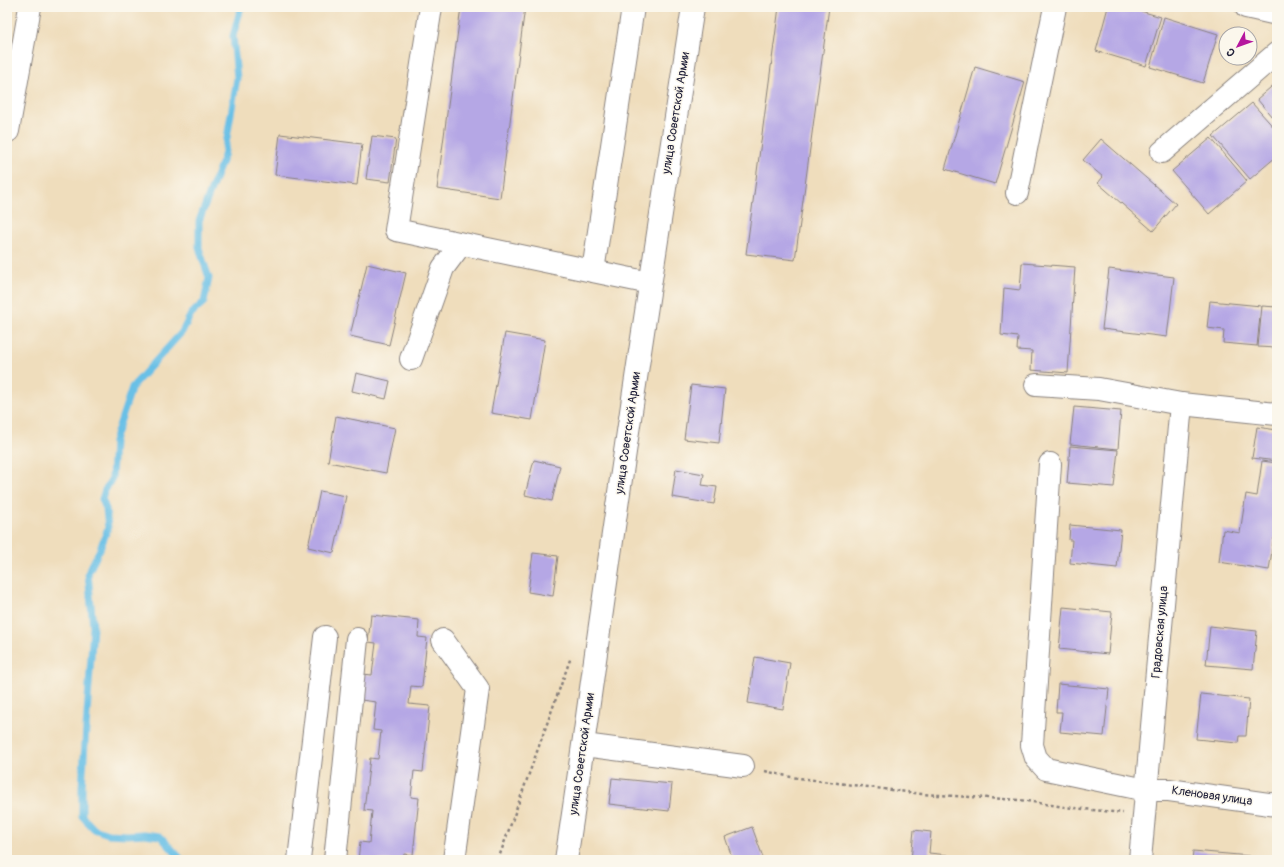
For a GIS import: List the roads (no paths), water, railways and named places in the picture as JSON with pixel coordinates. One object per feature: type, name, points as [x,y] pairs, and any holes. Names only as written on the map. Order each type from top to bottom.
[{"type":"street","points":[[7,131],[30,7]]},
{"type":"street","points":[[431,7],[396,230],[650,283]]},
{"type":"street","points":[[593,271],[633,7]]},
{"type":"street","name":"улица Советской Армии","points":[[566,860],[584,745],[650,283],[693,7]]},
{"type":"street","points":[[1017,193],[1055,7]]},
{"type":"street","points":[[1246,7],[1277,14]]},
{"type":"street","points":[[1162,152],[1277,53]]},
{"type":"street","points":[[411,358],[443,268],[461,244]]},
{"type":"street","points":[[1036,385],[1099,389],[1181,404],[1277,414]]},
{"type":"street","name":"Градовская улица","points":[[1140,860],[1181,404]]},
{"type":"street","name":"Кленовая улица","points":[[1050,464],[1032,745],[1036,758],[1046,769],[1146,790],[1169,790],[1277,805]]},
{"type":"street","points":[[299,860],[325,637]]},
{"type":"street","points":[[335,860],[357,639]]},
{"type":"street","points":[[443,640],[478,689],[454,860]]},
{"type":"street","points":[[584,745],[743,766]]},
{"type":"waterway","points":[[182,860],[160,836],[144,834],[108,834],[94,829],[82,816],[82,787],[93,627],[88,573],[100,549],[108,528],[106,509],[102,499],[112,478],[114,441],[132,387],[182,332],[191,314],[204,302],[209,278],[199,248],[199,221],[224,156],[237,78],[233,36],[241,7]]}]
